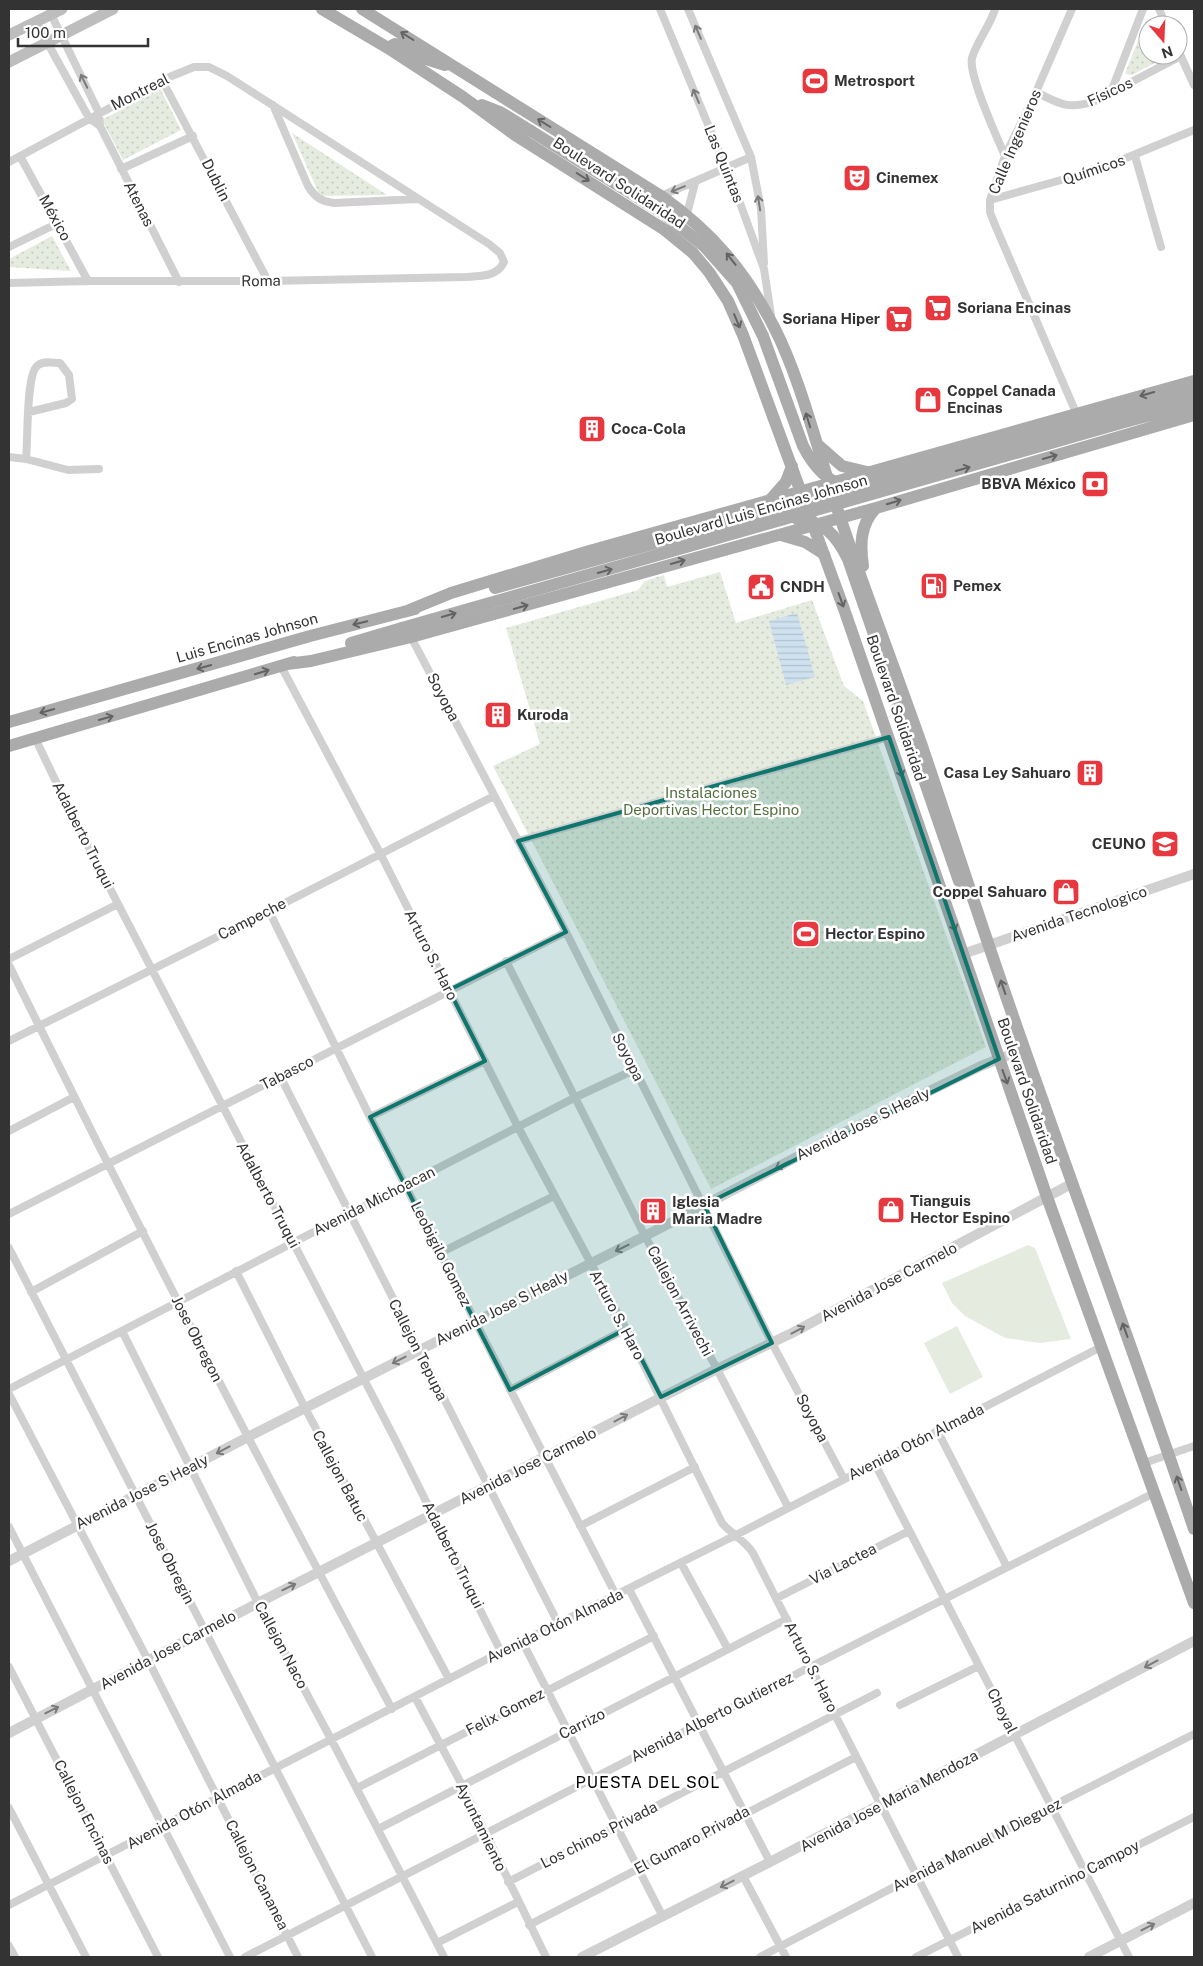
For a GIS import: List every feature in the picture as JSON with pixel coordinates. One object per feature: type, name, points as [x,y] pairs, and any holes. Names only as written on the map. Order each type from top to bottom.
[{"type":"main road","name":"Boulevard Solidaridad","points":[[322,9],[388,48],[464,97],[515,135],[658,226],[692,253],[709,272],[728,301],[743,335],[814,526],[889,737],[1047,1197],[1194,1603]]},
{"type":"main road","name":"Boulevard Solidaridad","points":[[362,9],[662,196],[687,214],[712,236],[727,254],[756,296],[772,324],[794,378],[1025,1050],[1194,1530]]},
{"type":"main road","points":[[9,62],[107,10]]},
{"type":"main road","points":[[9,36],[56,11]]},
{"type":"main road","points":[[388,48],[395,44],[435,63],[455,66]]},
{"type":"main road","points":[[464,97],[500,112],[531,130],[664,214],[682,227],[719,261],[737,283],[758,323],[803,446],[812,462],[822,474],[834,482],[860,490],[930,479]]},
{"type":"main road","points":[[763,390],[780,387],[794,378]]},
{"type":"main road","points":[[407,611],[466,588],[829,483],[1194,381]]},
{"type":"main road","points":[[1126,417],[1194,392]]},
{"type":"main road","points":[[1126,417],[1194,404]]},
{"type":"main road","points":[[9,746],[284,665],[326,650],[406,632],[814,526],[1194,415]]},
{"type":"main road","name":"Boulevard Luis Encinas Johnson","points":[[406,632],[930,479],[1126,417]]},
{"type":"main road","name":"Boulevard Luis Encinas Johnson","points":[[495,588],[718,526],[1126,417]]},
{"type":"main road","points":[[815,442],[842,466],[869,473]]},
{"type":"main road","points":[[768,501],[775,496],[786,482],[792,466]]},
{"type":"main road","points":[[866,586],[861,545],[862,534],[870,514],[876,508]]},
{"type":"main road","points":[[718,526],[798,519],[815,522],[829,531],[840,542],[848,560],[964,896],[978,911]]},
{"type":"main road","points":[[779,535],[796,538],[824,554]]},
{"type":"main road","name":"Luis Encinas Johnson","points":[[9,722],[310,636],[495,588]]},
{"type":"street","name":"Las Quintas","points":[[660,9],[736,192],[764,269]]},
{"type":"street","name":"Las Quintas","points":[[688,9],[751,157],[761,209],[764,269],[772,324]]},
{"type":"street","points":[[995,9],[975,52],[972,65],[976,82],[1005,156]]},
{"type":"street","name":"Calle Ingenieros","points":[[1072,9],[1036,92],[1005,156],[990,200],[990,212],[1077,415]]},
{"type":"street","points":[[1111,92],[1143,9]]},
{"type":"street","name":"Atenas","points":[[56,11],[62,35],[100,113],[100,126],[180,282]]},
{"type":"street","name":"Atenas","points":[[36,22],[89,118],[100,126]]},
{"type":"street","name":"Físicos","points":[[1036,92],[1054,101],[1074,106],[1095,101],[1159,65]]},
{"type":"street","points":[[1185,65],[1194,85]]},
{"type":"street","name":"Montreal","points":[[9,162],[162,80],[194,68],[209,67],[273,105],[489,244],[503,258]]},
{"type":"street","name":"Dublin","points":[[162,80],[268,281]]},
{"type":"street","points":[[273,105],[308,186],[315,197],[334,203],[419,199]]},
{"type":"street","name":"Químicos","points":[[990,200],[1072,178],[1134,156],[1194,130]]},
{"type":"street","points":[[121,169],[193,136]]},
{"type":"street","name":"México","points":[[20,156],[88,281]]},
{"type":"street","points":[[1134,156],[1161,247]]},
{"type":"street","points":[[662,196],[751,157]]},
{"type":"street","points":[[687,214],[695,183]]},
{"type":"street","points":[[9,247],[58,223]]},
{"type":"street","name":"Roma","points":[[9,283],[268,281],[484,276],[499,270],[504,262],[503,258]]},
{"type":"street","points":[[26,459],[29,395],[34,370],[38,365],[46,362],[60,363],[69,375],[72,399],[66,404],[29,412]]},
{"type":"street","points":[[9,457],[26,459],[68,470],[99,469]]},
{"type":"street","name":"Soyopa","points":[[406,632],[566,932],[772,1342],[844,1479]]},
{"type":"street","name":"Arturo S. Haro","points":[[284,665],[518,1127],[661,1397],[722,1523],[734,1536],[747,1544],[777,1598],[958,1957]]},
{"type":"street","points":[[518,841],[889,737]]},
{"type":"street","name":"Adalberto Truqui","points":[[35,738],[221,1106],[363,1378],[501,1652]]},
{"type":"street","name":"Campeche","points":[[9,1041],[494,796]]},
{"type":"street","name":"Avenida Tecnologico","points":[[963,954],[1194,874]]},
{"type":"street","points":[[9,959],[118,904]]},
{"type":"street","name":"Leobigilo Gomez","points":[[269,911],[338,1047],[370,1117],[616,1595]]},
{"type":"street","name":"Tabasco","points":[[9,1214],[566,932]]},
{"type":"street","name":"Callejon Arrivechi","points":[[506,961],[645,1236],[717,1369],[788,1507]]},
{"type":"street","name":"Jose Obregon","points":[[9,965],[74,1097],[248,1437],[392,1709]]},
{"type":"street","name":"Avenida Jose S Healy","points":[[9,1561],[835,1137],[981,1066],[1025,1050]]},
{"type":"street","points":[[370,1117],[485,1061]]},
{"type":"street","name":"Avenida Michoacan","points":[[9,1389],[576,1097],[634,1070]]},
{"type":"street","name":"Callejon Tepupa","points":[[280,1076],[348,1214],[558,1623]]},
{"type":"street","points":[[9,1130],[74,1097]]},
{"type":"street","name":"Avenida Jose Carmelo","points":[[9,1733],[204,1630],[772,1342],[1073,1183]]},
{"type":"street","points":[[440,1253],[554,1196]]},
{"type":"street","points":[[31,1292],[142,1231]]},
{"type":"street","name":"Jose Obregin","points":[[9,1248],[372,1957]]},
{"type":"street","name":"Callejon Batuc","points":[[236,1271],[305,1408],[448,1679]]},
{"type":"street","points":[[510,1390],[626,1329]]},
{"type":"street","name":"Callejon Naco","points":[[122,1330],[258,1603],[444,1957]]},
{"type":"street","name":"Avenida Otón Almada","points":[[9,1905],[522,1641],[734,1536],[1101,1347]]},
{"type":"street","name":"Callejon Cananea","points":[[9,1394],[148,1660],[298,1957]]},
{"type":"street","points":[[937,1430],[1007,1567]]},
{"type":"street","points":[[1144,1463],[1194,1446]]},
{"type":"street","name":"Choyal","points":[[875,1464],[1084,1872],[1130,1957]]},
{"type":"street","points":[[580,1526],[695,1467]]},
{"type":"street","name":"Avenida Alberto Gutierrez","points":[[245,1957],[592,1778],[1154,1493]]},
{"type":"street","points":[[9,1527],[230,1957]]},
{"type":"street","name":"Via Lactea","points":[[777,1598],[910,1531]]},
{"type":"street","points":[[681,1562],[728,1649]]},
{"type":"street","points":[[629,1589],[770,1862]]},
{"type":"street","name":"Carrizo","points":[[378,1829],[787,1619]]},
{"type":"street","name":"Felix Gomez","points":[[356,1788],[654,1636]]},
{"type":"street","points":[[522,1641],[663,1917]]},
{"type":"street","name":"Avenida Jose Maria Mendoza","points":[[582,1957],[743,1876],[1194,1641]]},
{"type":"street","name":"Callejon Encinas","points":[[9,1666],[158,1957]]},
{"type":"street","points":[[900,1705],[979,1666]]},
{"type":"street","name":"Los chinos Privada","points":[[508,1882],[877,1693]]},
{"type":"street","name":"Ayuntamiento","points":[[415,1697],[462,1785],[546,1957]]},
{"type":"street","name":"Avenida Manuel M Dieguez","points":[[760,1957],[1194,1734]]},
{"type":"street","name":"El Gumaro Privada","points":[[529,1925],[856,1757]]},
{"type":"street","points":[[9,1808],[86,1957]]},
{"type":"street","name":"Avenida Saturnino Campoy","points":[[916,1957],[1194,1817]]},
{"type":"street","points":[[743,1876],[786,1957]]},
{"type":"street","points":[[438,1944],[518,1902]]},
{"type":"street","points":[[1089,1957],[1194,1903]]},
{"type":"street","points":[[9,1946],[15,1957]]},
{"type":"highlighted area","points":[[889,737],[999,1059],[704,1205],[772,1343],[661,1397],[626,1329],[510,1390],[370,1117],[485,1061],[449,990],[566,932],[518,841]]},
{"type":"green space","points":[[1138,41],[1138,65],[1151,65],[1132,75],[1125,74]]},
{"type":"green space","points":[[160,88],[181,130],[123,160],[102,120]]},
{"type":"green space","points":[[292,133],[387,195],[320,196]]},
{"type":"green space","points":[[52,236],[71,271],[9,267],[9,259]]},
{"type":"green space","name":"Instalaciones Deportivas Hector Espino","points":[[720,572],[736,623],[812,600],[844,686],[863,701],[986,1047],[711,1189],[493,766],[540,744],[506,628],[638,590],[645,581],[664,575],[667,587]]},
{"type":"green space","points":[[1028,1245],[1035,1248],[1071,1339],[1040,1343],[1005,1338],[965,1316],[952,1303],[942,1283]]},
{"type":"green space","points":[[957,1326],[983,1377],[950,1394],[924,1343]]},
{"type":"water","points":[[797,613],[815,677],[786,685],[769,621]]},
{"type":"place","name":"Metrosport","points":[[815,81]]},
{"type":"place","name":"Cinemex","points":[[857,178]]},
{"type":"place","name":"Soriana Encinas","points":[[938,308]]},
{"type":"place","name":"Soriana Hiper","points":[[899,319]]},
{"type":"place","name":"Coppel Canada Encinas","points":[[928,400]]},
{"type":"place","name":"Coca-Cola","points":[[592,429]]},
{"type":"place","name":"BBVA México","points":[[1095,484]]},
{"type":"place","name":"Pemex","points":[[934,586]]},
{"type":"place","name":"CNDH","points":[[761,587]]},
{"type":"place","name":"Kuroda","points":[[498,715]]},
{"type":"place","name":"Casa Ley Sahuaro","points":[[1090,773]]},
{"type":"place","name":"CEUNO","points":[[1165,844]]},
{"type":"place","name":"Coppel Sahuaro","points":[[1066,892]]},
{"type":"place","name":"Hector Espino","points":[[806,934]]},
{"type":"place","name":"Tianguis Hector Espino","points":[[891,1210]]},
{"type":"place","name":"Iglesia Maria Madre","points":[[653,1211]]},
{"type":"district","name":"PUESTA DEL SOL","points":[[648,1782]]}]
